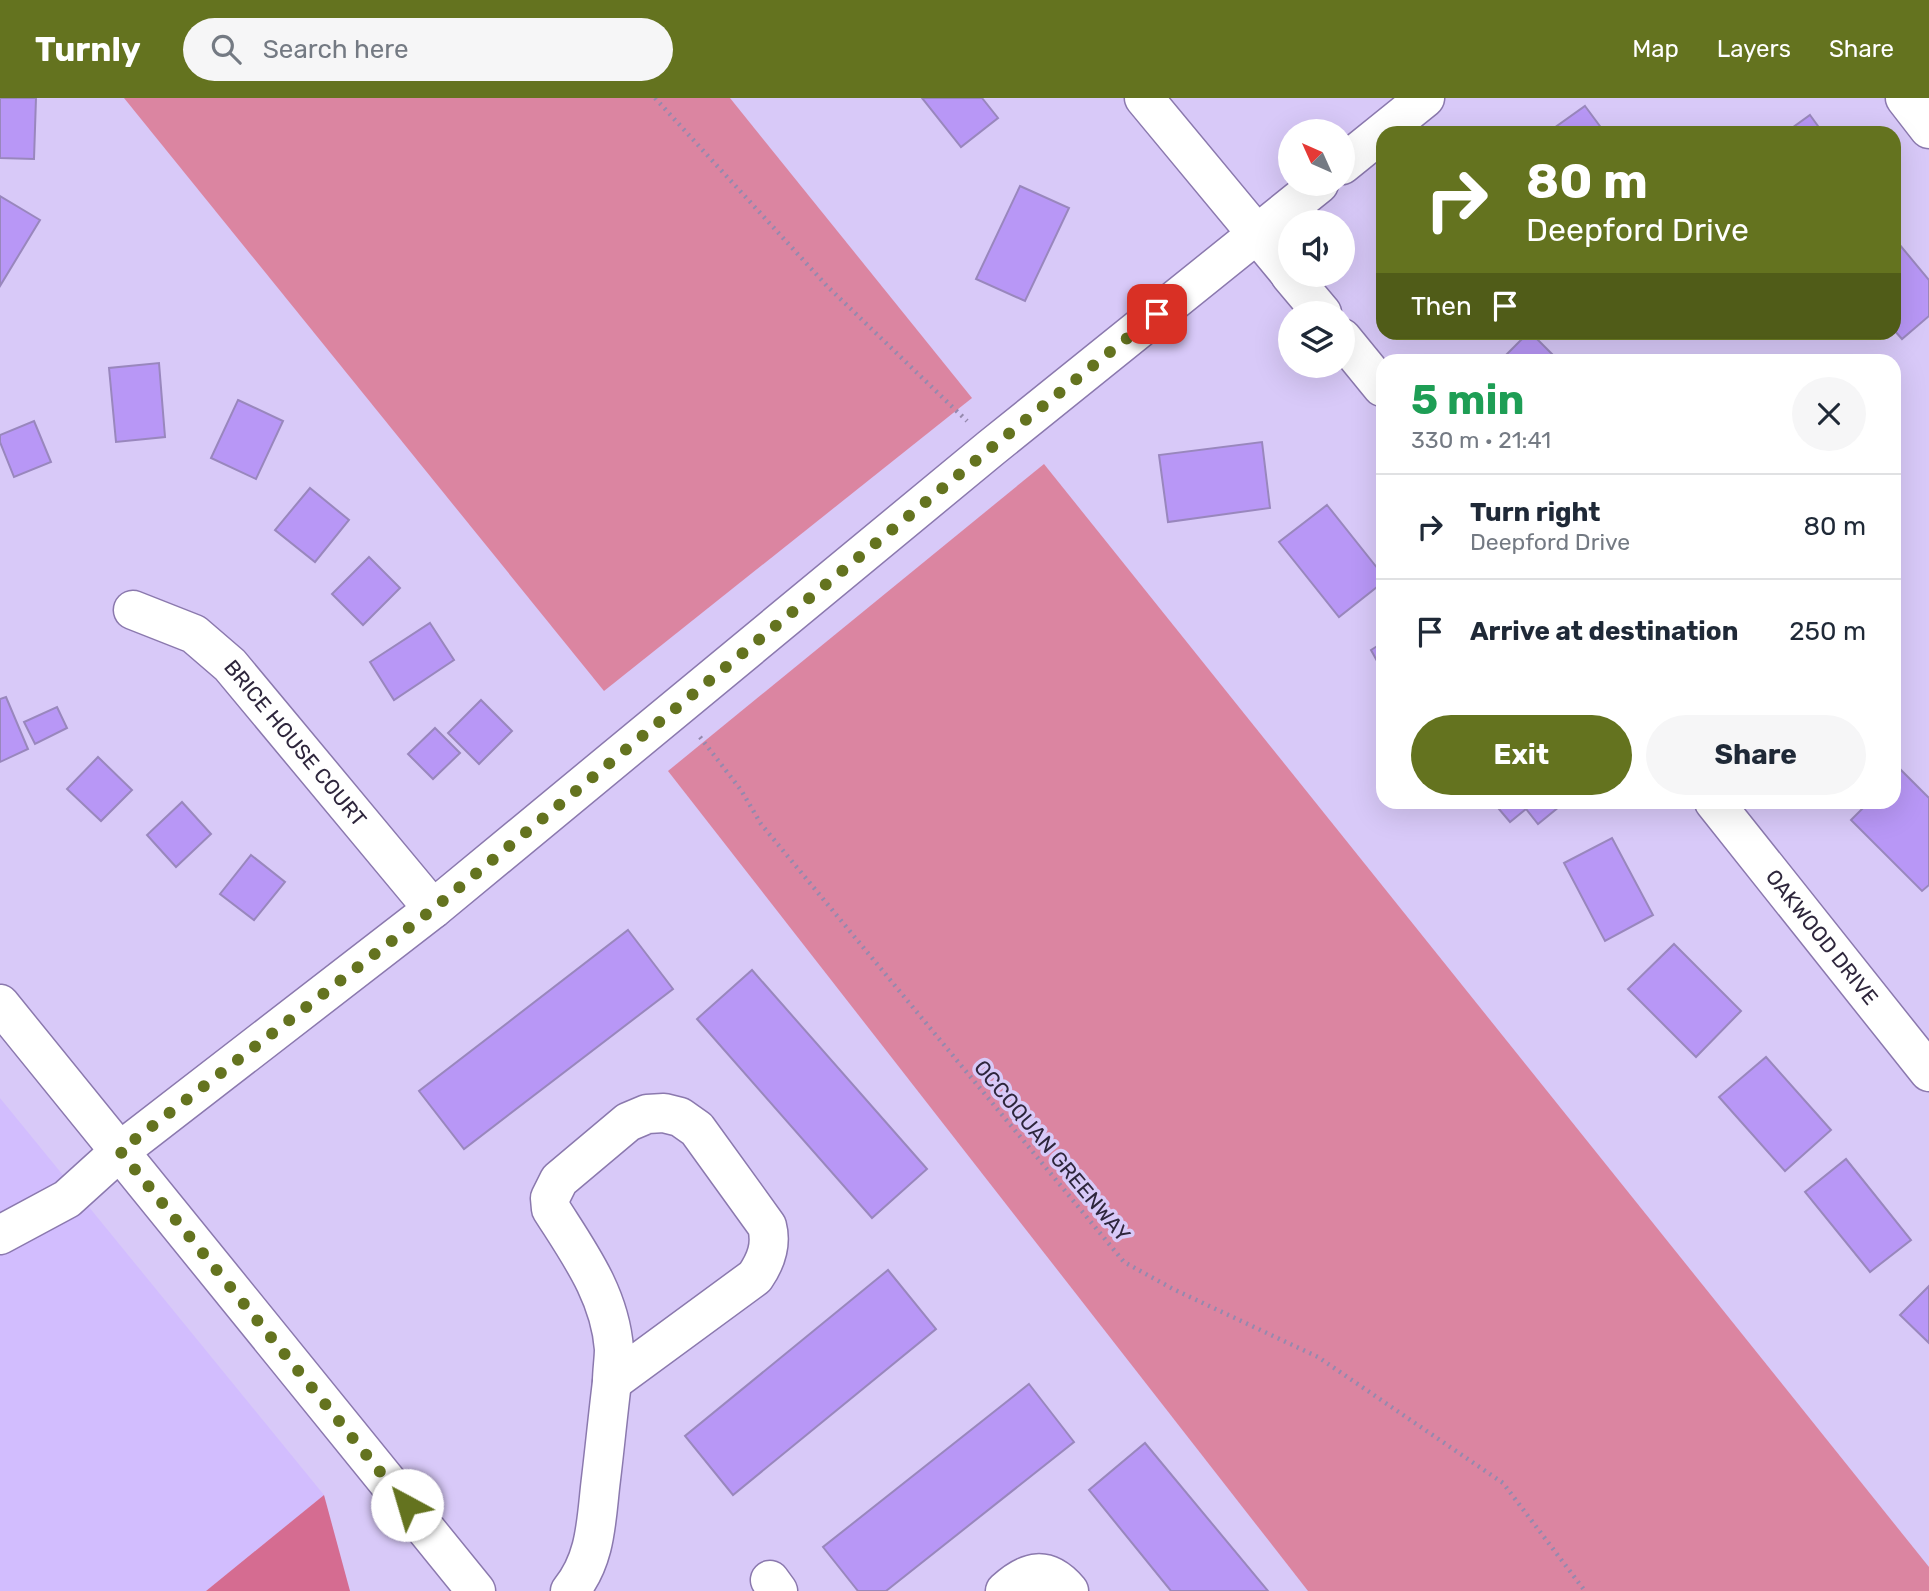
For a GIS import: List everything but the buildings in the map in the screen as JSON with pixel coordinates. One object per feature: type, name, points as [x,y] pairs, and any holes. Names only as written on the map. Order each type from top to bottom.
[{"type":"street","points":[[1144,98],[1278,261]]},
{"type":"street","points":[[1390,126],[1425,98]]},
{"type":"street","points":[[1905,98],[1929,129]]},
{"type":"street","points":[[1355,154],[1376,137]]},
{"type":"street","points":[[0,1235],[66,1199],[120,1151],[433,909],[991,448],[1303,196]]},
{"type":"street","points":[[1300,287],[1312,301]]},
{"type":"street","points":[[1355,354],[1376,380]]},
{"type":"street","name":"BRICE HOUSE COURT","points":[[133,610],[194,634],[230,665],[433,909]]},
{"type":"street","name":"OAKWOOD DRIVE","points":[[1720,809],[1929,1072]]},
{"type":"street","points":[[0,1004],[476,1591]]},
{"type":"street","points":[[570,1591],[592,1551],[598,1524],[614,1349],[607,1309],[595,1280],[551,1209],[550,1198],[559,1180],[628,1122],[647,1114],[664,1113],[680,1117],[696,1129],[767,1226],[770,1237],[765,1263],[755,1277],[612,1382]]},
{"type":"street","points":[[1005,1591],[1026,1575],[1043,1573],[1059,1579],[1069,1591]]},
{"type":"path","points":[[655,98],[827,286],[961,414],[991,448]]},
{"type":"path","name":"OCCOQUAN GREENWAY","points":[[678,709],[741,790],[761,824],[1124,1262],[1173,1289],[1318,1357],[1503,1483],[1585,1591]]},
{"type":"shaded area","points":[[124,98],[730,98],[972,398],[604,691]]},
{"type":"shaded area","points":[[1044,464],[1929,1567],[1929,1591],[1308,1591],[668,771]]},
{"type":"shaded area","points":[[0,1098],[324,1495],[206,1591],[0,1591]]},
{"type":"shaded area","points":[[324,1495],[350,1591],[206,1591]]},
{"type":"route","points":[[407,1505],[120,1151],[433,909],[1157,314]]}]
